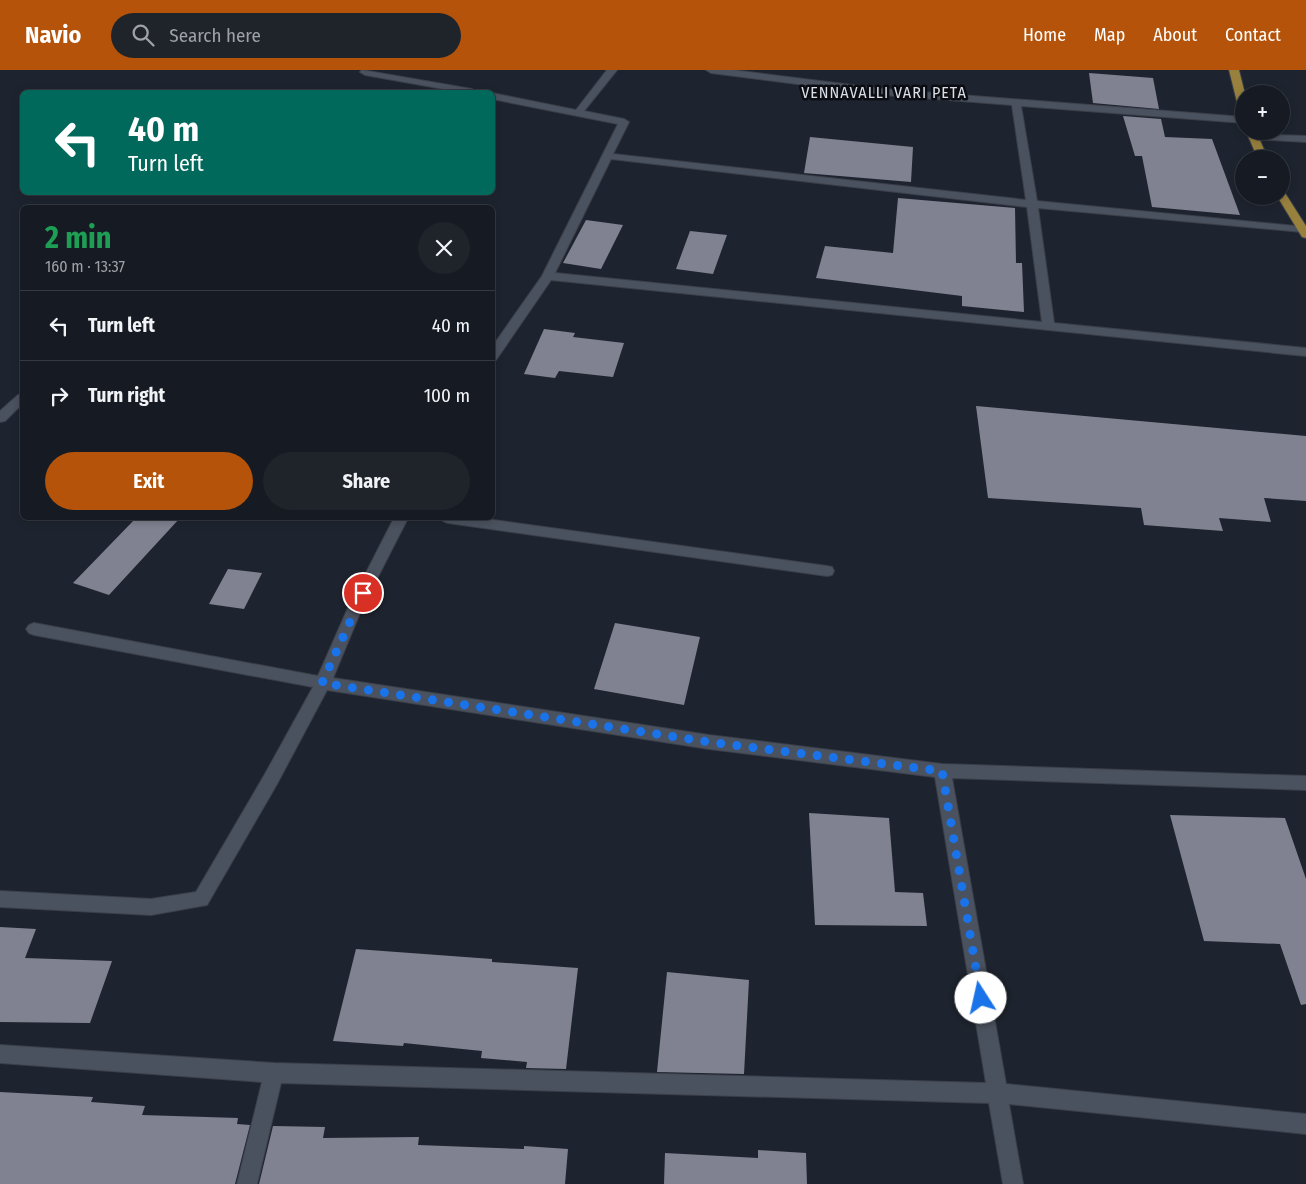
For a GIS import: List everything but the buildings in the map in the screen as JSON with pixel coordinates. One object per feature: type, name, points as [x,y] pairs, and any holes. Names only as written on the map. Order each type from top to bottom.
[{"type":"main road","points":[[1234,70],[1238,85]]},
{"type":"main road","points":[[1288,205],[1304,232]]},
{"type":"street","points":[[578,113],[612,70]]},
{"type":"street","points":[[711,70],[884,92],[1235,119]]},
{"type":"street","points":[[364,72],[461,90]]},
{"type":"street","points":[[495,97],[624,122],[548,276],[495,353]]},
{"type":"street","points":[[1016,102],[1048,326]]},
{"type":"street","points":[[1290,138],[1306,139]]},
{"type":"street","points":[[607,156],[1032,204],[1304,232]]},
{"type":"street","points":[[548,276],[1306,352]]},
{"type":"street","points":[[0,418],[20,400]]},
{"type":"street","points":[[0,899],[151,907],[201,898],[271,779],[322,683],[355,608],[400,520]]},
{"type":"street","points":[[462,520],[827,571]]},
{"type":"street","points":[[34,629],[322,683],[709,742],[942,771],[1306,783]]},
{"type":"street","points":[[942,771],[1012,1184]]},
{"type":"street","points":[[0,1054],[274,1073],[998,1093],[1306,1124]]},
{"type":"street","points":[[247,1184],[274,1073]]},
{"type":"district","name":"VENNAVALLI VARI PETA","points":[[884,92]]},
{"type":"route","points":[[363,593],[322,683],[709,742],[942,771],[981,998]]}]
